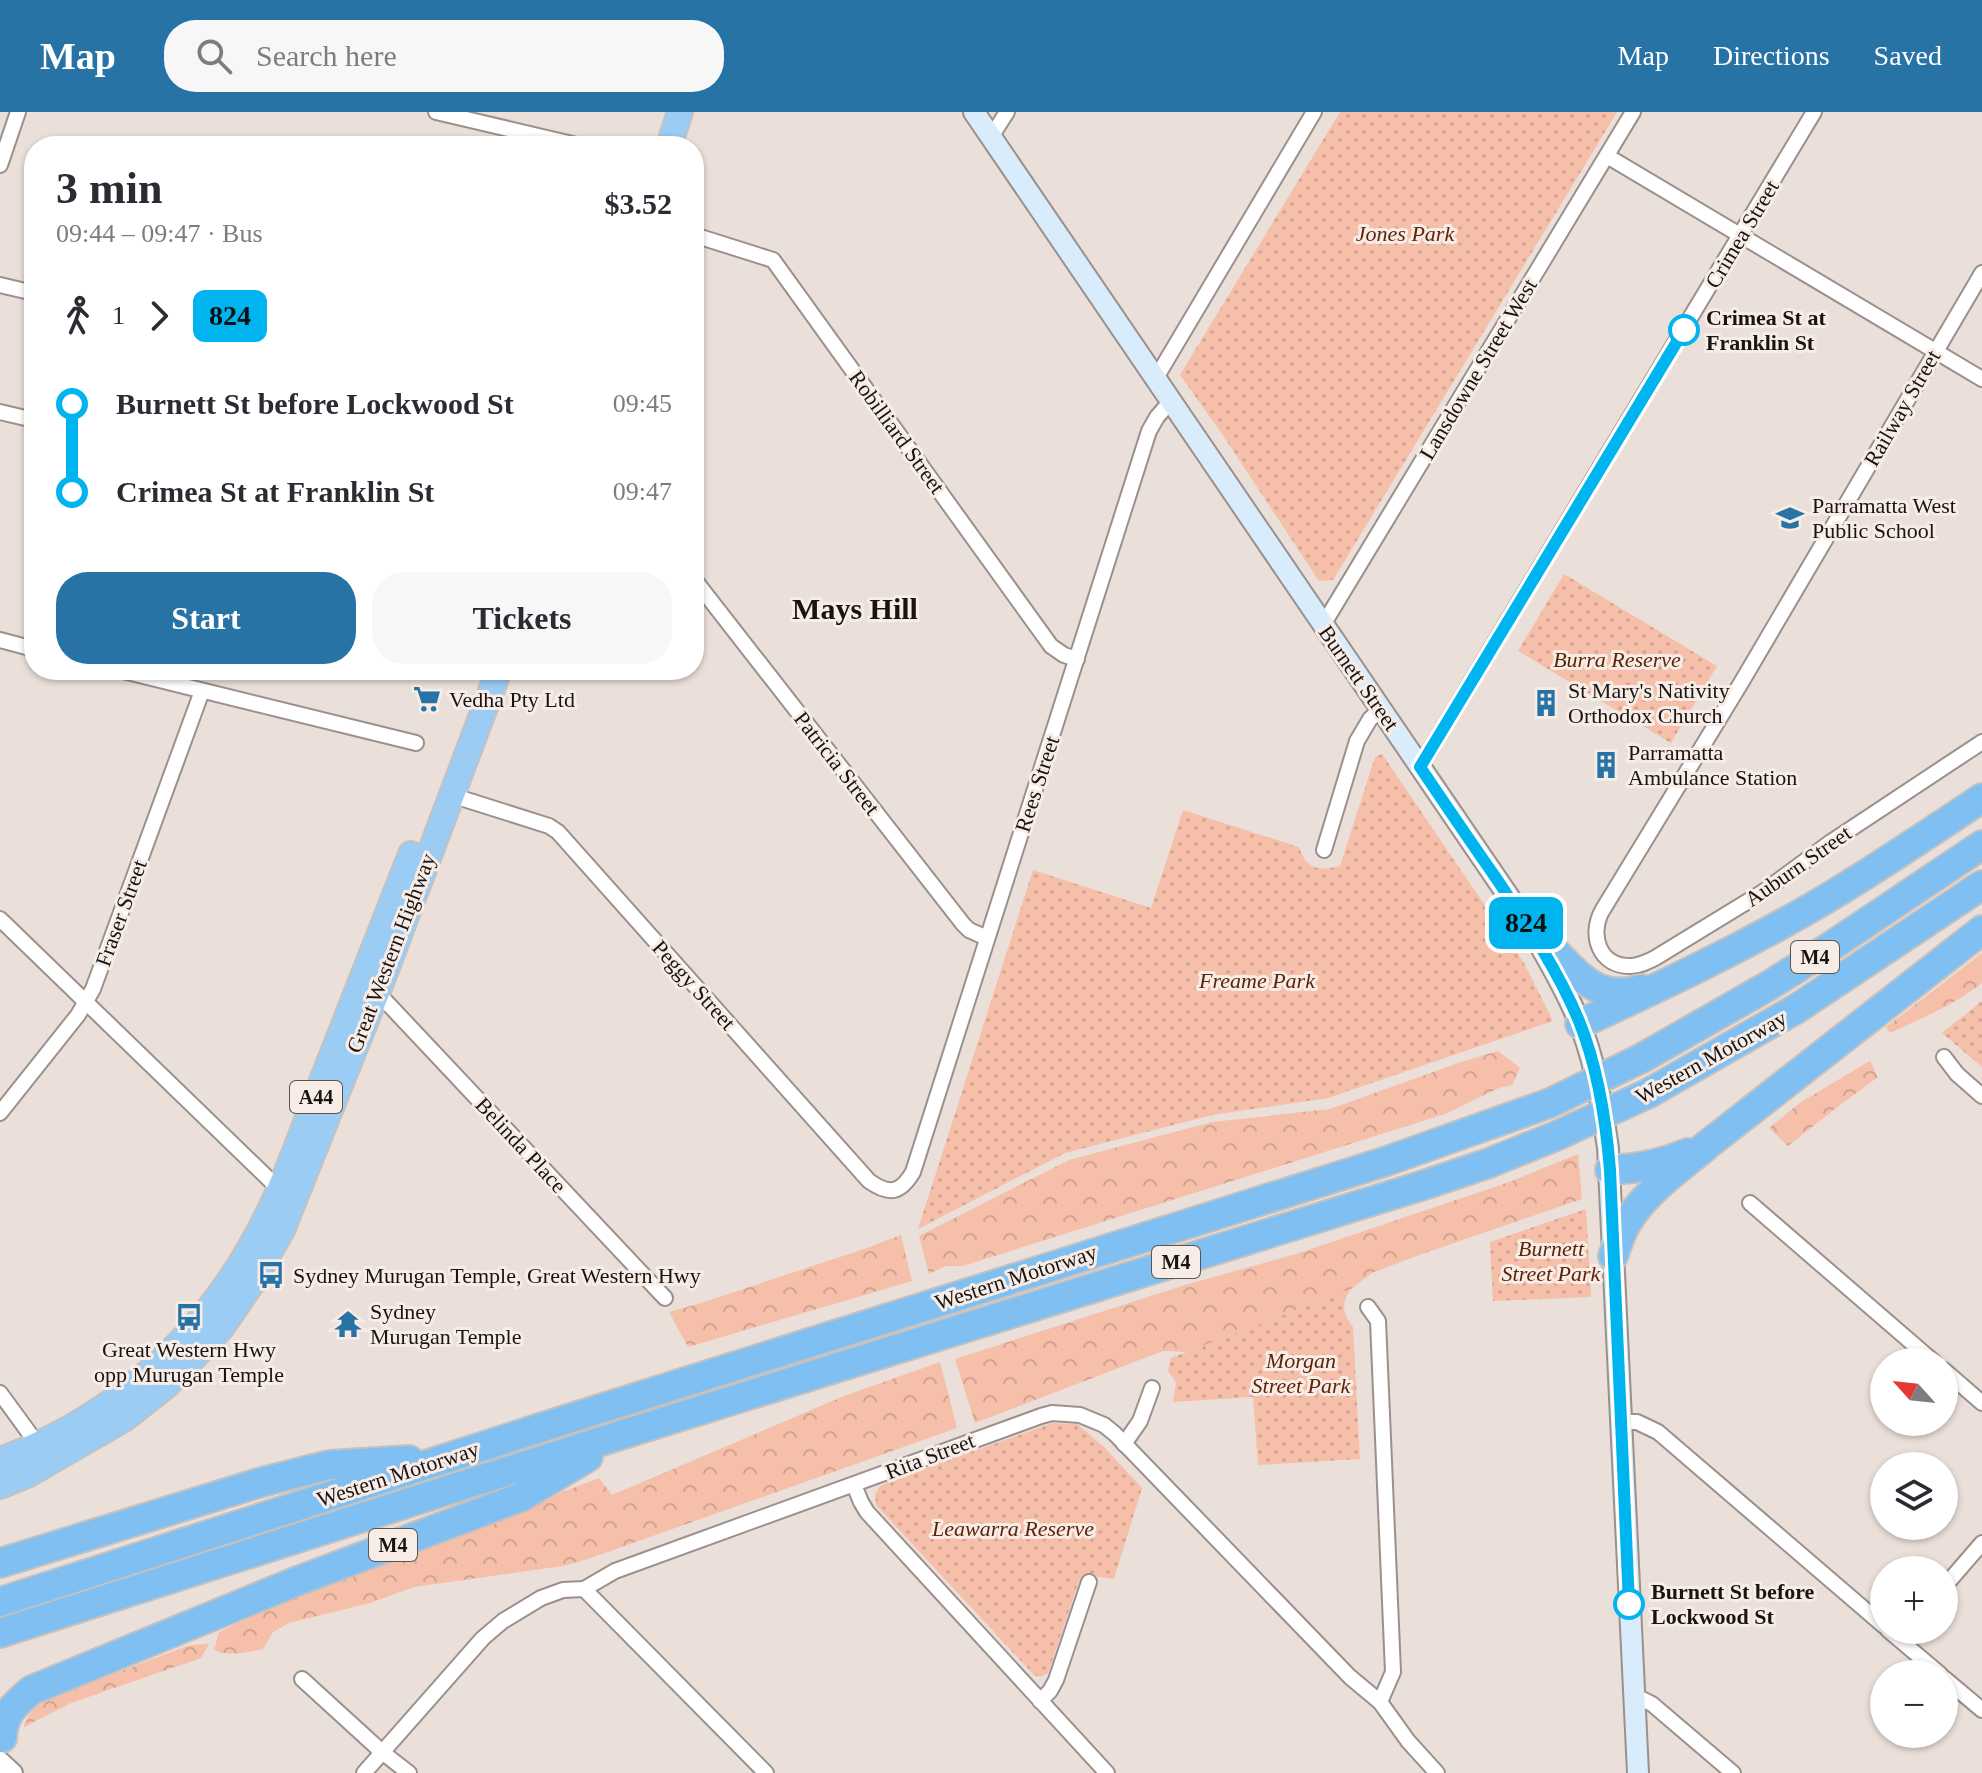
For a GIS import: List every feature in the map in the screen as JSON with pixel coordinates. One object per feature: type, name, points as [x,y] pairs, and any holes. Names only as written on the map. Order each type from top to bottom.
[{"type":"highway","points":[[656,136],[663,112]]},
{"type":"highway","points":[[672,136],[680,112]]},
{"type":"highway","name":"Great Western Highway","points":[[0,1460],[60,1435],[131,1388],[187,1336],[231,1278],[258,1235],[481,680]]},
{"type":"highway","name":"Great Western Highway","points":[[0,1486],[29,1474],[124,1419],[166,1386],[222,1327],[252,1283],[282,1230],[377,992],[495,680]]},
{"type":"highway","points":[[1580,1024],[1685,975],[1815,906],[1982,798]]},
{"type":"highway","name":"Western Motorway","points":[[0,1602],[1384,1162],[1550,1103],[1642,1058],[1782,978],[1982,845]]},
{"type":"highway","name":"Western Motorway","points":[[0,1633],[1489,1163],[1649,1093],[1796,1009],[1982,885]]},
{"type":"highway","points":[[1528,925],[1579,977],[1603,990],[1630,992],[1685,975]]},
{"type":"highway","points":[[1613,1256],[1624,1228],[1638,1207],[1707,1145],[1982,930]]},
{"type":"highway","points":[[1610,1170],[1656,1165],[1707,1145]]},
{"type":"highway","name":"M4","points":[[1,1746],[3,1724],[9,1713],[32,1690],[295,1582],[521,1497],[630,1432]]},
{"type":"highway","name":"M4","points":[[0,1563],[262,1482],[329,1465],[454,1456]]},
{"type":"main road","name":"Burnett Street","points":[[974,112],[1528,925],[1580,1024],[1595,1070],[1610,1170],[1638,1773]]},
{"type":"street","points":[[0,165],[18,112]]},
{"type":"street","points":[[436,112],[538,136]]},
{"type":"street","points":[[991,137],[1007,112]]},
{"type":"street","points":[[1156,378],[1314,112]]},
{"type":"street","name":"Lansdowne Street West","points":[[1323,625],[1633,112]]},
{"type":"street","name":"Crimea Street","points":[[1420,767],[1814,112]]},
{"type":"street","points":[[1607,156],[1982,379]]},
{"type":"street","name":"Robilliard Street","points":[[704,238],[773,260],[1051,646],[1077,659]]},
{"type":"street","name":"Railway Street","points":[[1607,958],[1596,937],[1598,918],[1741,683],[1982,273]]},
{"type":"street","points":[[0,285],[24,291]]},
{"type":"street","name":"Rees Street","points":[[913,1172],[1149,431],[1170,402]]},
{"type":"street","points":[[0,412],[24,418]]},
{"type":"street","name":"Patricia Street","points":[[704,592],[963,924],[987,938]]},
{"type":"street","points":[[0,640],[24,646]]},
{"type":"street","points":[[159,680],[416,743]]},
{"type":"street","name":"Fraser Street","points":[[0,1113],[78,1015],[93,989],[202,691]]},
{"type":"street","points":[[1324,850],[1357,741],[1370,719],[1381,709]]},
{"type":"street","name":"Auburn Street","points":[[1607,958],[1627,966],[1655,958],[1763,892],[1831,842],[1982,742]]},
{"type":"street","name":"Peggy Street","points":[[451,795],[553,828],[869,1181],[882,1190],[897,1190],[906,1184],[913,1172]]},
{"type":"street","points":[[0,919],[279,1189]]},
{"type":"street","name":"Belinda Place","points":[[377,992],[665,1298]]},
{"type":"street","points":[[1944,1057],[1954,1071],[1982,1096]]},
{"type":"street","points":[[1750,1203],[1918,1348]]},
{"type":"street","points":[[1368,1307],[1378,1321],[1393,1672],[1380,1702]]},
{"type":"street","points":[[1958,1382],[1982,1403]]},
{"type":"street","points":[[1124,1444],[1140,1421],[1152,1388]]},
{"type":"street","points":[[0,1393],[38,1445]]},
{"type":"street","name":"Rita Street","points":[[364,1773],[483,1638],[503,1621],[541,1598],[563,1590],[584,1589],[615,1571],[999,1430],[1052,1413],[1066,1413],[1104,1425],[1124,1444],[1350,1677],[1380,1702],[1408,1741],[1437,1773]]},
{"type":"street","points":[[1620,1422],[1637,1422],[1658,1432],[1870,1611]]},
{"type":"street","points":[[854,1485],[867,1512],[1107,1773]]},
{"type":"street","points":[[1958,1571],[1982,1543]]},
{"type":"street","points":[[1040,1701],[1056,1680],[1089,1582]]},
{"type":"street","points":[[584,1589],[766,1773]]},
{"type":"street","points":[[1908,1644],[1925,1660]]},
{"type":"street","points":[[302,1679],[409,1773]]},
{"type":"street","points":[[1958,1690],[1982,1710]]},
{"type":"street","points":[[1634,1695],[1652,1704],[1733,1773]]},
{"type":"street","points":[[1,1746],[13,1773]]},
{"type":"green space","name":"Jones Park","points":[[1340,112],[1617,112],[1333,580],[1319,581],[1180,375]]},
{"type":"green space","name":"Burra Reserve","points":[[1564,574],[1717,666],[1671,743],[1518,651]]},
{"type":"green space","name":"Freame Park","points":[[1382,754],[1524,963],[1553,1021],[1328,1098],[1212,1115],[1065,1153],[918,1229],[1033,870],[1151,908],[1183,810],[1299,847],[1314,867],[1340,866],[1375,757]]},
{"type":"green space","points":[[1982,953],[1982,983],[1949,1005],[1890,1033],[1886,1027]]},
{"type":"green space","points":[[1982,1001],[1982,1067],[1942,1033]]},
{"type":"green space","points":[[1498,1051],[1520,1068],[1512,1085],[1499,1088],[1445,1114],[963,1266],[945,1266],[929,1274],[919,1236],[1069,1160],[1212,1122],[1330,1109]]},
{"type":"green space","points":[[1870,1061],[1878,1077],[1788,1146],[1769,1128],[1801,1102]]},
{"type":"green space","points":[[1578,1154],[1582,1199],[1372,1273],[1351,1289],[1187,1352],[1163,1351],[975,1423],[955,1359],[1185,1285],[1296,1254],[1512,1181]]},
{"type":"green space","name":"Burnett Street Park","points":[[1586,1209],[1591,1297],[1493,1301],[1490,1242]]},
{"type":"green space","points":[[901,1235],[912,1281],[688,1347],[669,1312],[867,1248]]},
{"type":"green space","name":"Morgan Street Park","points":[[1351,1289],[1344,1308],[1353,1327],[1360,1459],[1258,1465],[1253,1397],[1173,1402],[1176,1382],[1168,1371],[1171,1358]]},
{"type":"green space","points":[[940,1362],[957,1428],[588,1559],[563,1566],[414,1587],[370,1603],[289,1623],[273,1632],[263,1649],[232,1654],[214,1650],[219,1632],[308,1590],[599,1478],[612,1495],[844,1396]]},
{"type":"green space","name":"Leawarra Reserve","points":[[1052,1423],[1077,1424],[1104,1447],[1142,1488],[1114,1579],[1087,1575],[1079,1581],[1048,1673],[1041,1677],[1034,1675],[876,1505],[875,1494],[880,1486],[893,1480]]},
{"type":"green space","points":[[209,1644],[201,1658],[71,1703],[24,1727],[32,1712],[54,1696],[190,1645]]},
{"type":"bus line","name":"824","points":[[1629,1604],[1610,1170],[1595,1070],[1580,1024],[1553,968],[1528,925],[1420,767],[1684,330]]},
{"type":"place","name":"Crimea St at Franklin St","points":[[1684,330]]},
{"type":"place","name":"Parramatta West Public School","points":[[1790,518]]},
{"type":"place","name":"Vedha Pty Ltd","points":[[427,699]]},
{"type":"place","name":"St Mary's Nativity Orthodox Church","points":[[1546,703]]},
{"type":"place","name":"Parramatta Ambulance Station","points":[[1606,765]]},
{"type":"place","name":"Sydney Murugan Temple, Great Western Hwy","points":[[271,1275]]},
{"type":"place","name":"Great Western Hwy opp Murugan Temple","points":[[189,1317]]},
{"type":"place","name":"Sydney Murugan Temple","points":[[348,1324]]},
{"type":"place","name":"Burnett St before Lockwood St","points":[[1629,1604]]},
{"type":"district","name":"Mays Hill","points":[[855,608]]}]
